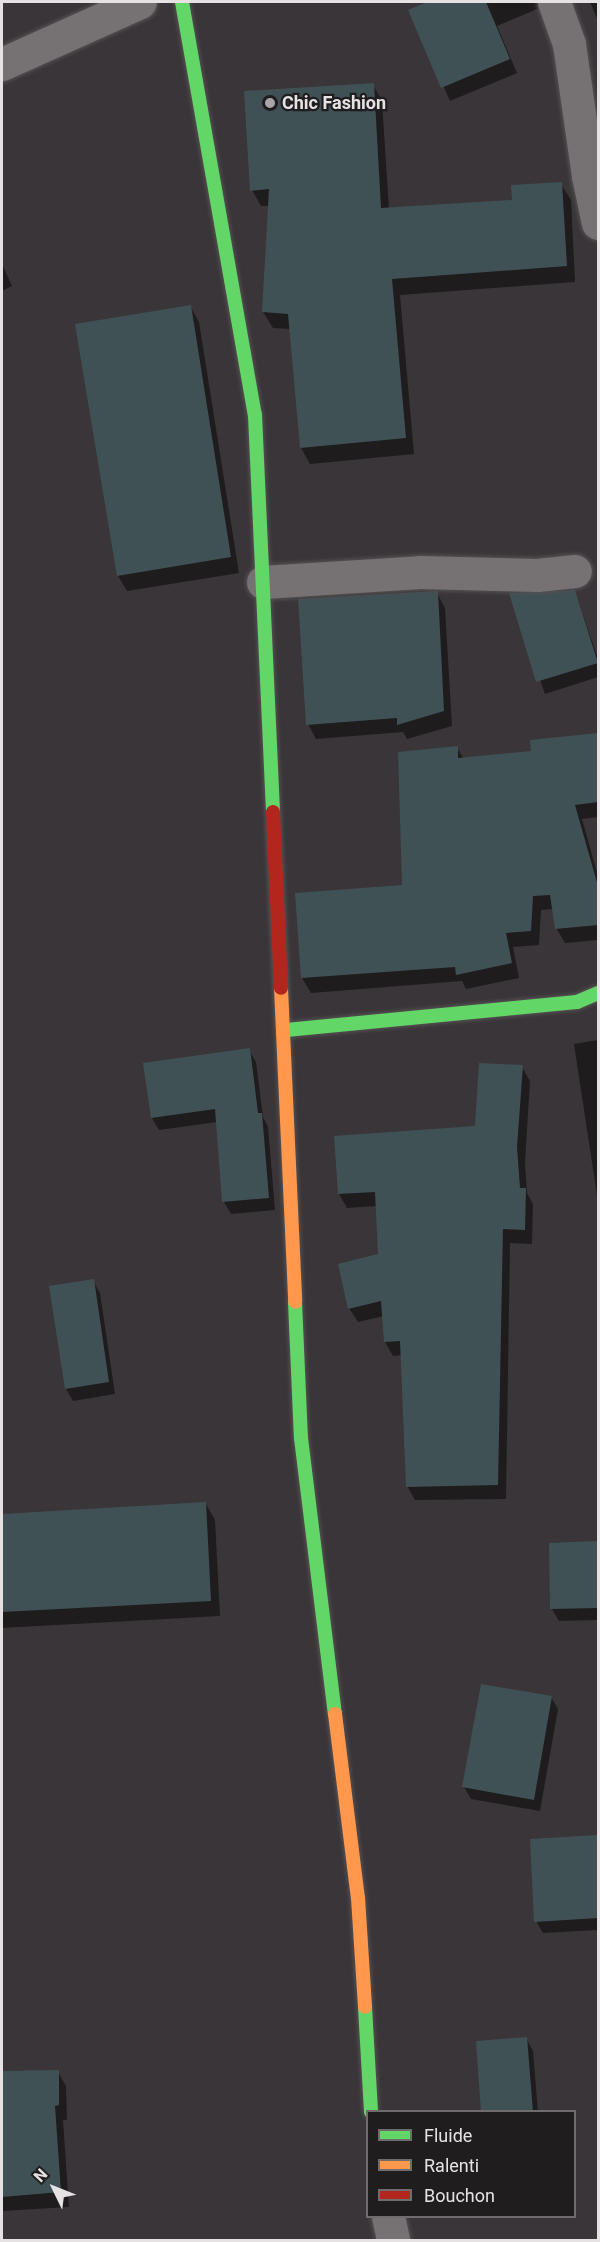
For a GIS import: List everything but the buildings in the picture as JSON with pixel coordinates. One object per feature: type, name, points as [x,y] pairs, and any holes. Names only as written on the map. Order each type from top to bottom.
[{"type":"street","points":[[2,64],[140,2]]},
{"type":"street","points":[[182,2],[255,415],[285,1030],[301,1438],[358,1898],[371,2110]]},
{"type":"street","points":[[554,2],[570,44],[588,176],[598,224]]},
{"type":"street","points":[[263,582],[420,572],[537,576],[575,572]]},
{"type":"street","points":[[285,1030],[577,1002],[598,993]]},
{"type":"street","points":[[388,2218],[393,2241]]},
{"type":"traffic: fast","points":[[182,2],[255,415],[273,812]]},
{"type":"traffic: fast","points":[[286,1030],[577,1002],[598,993]]},
{"type":"traffic: fast","points":[[295,1302],[301,1438],[335,1714]]},
{"type":"traffic: fast","points":[[365,2007],[371,2110]]},
{"type":"traffic: slow","points":[[281,988],[295,1302]]},
{"type":"traffic: slow","points":[[335,1714],[358,1898],[365,2007]]},
{"type":"traffic: jam","points":[[273,812],[281,988]]},
{"type":"place","name":"Chic Fashion","points":[[270,103]]}]
